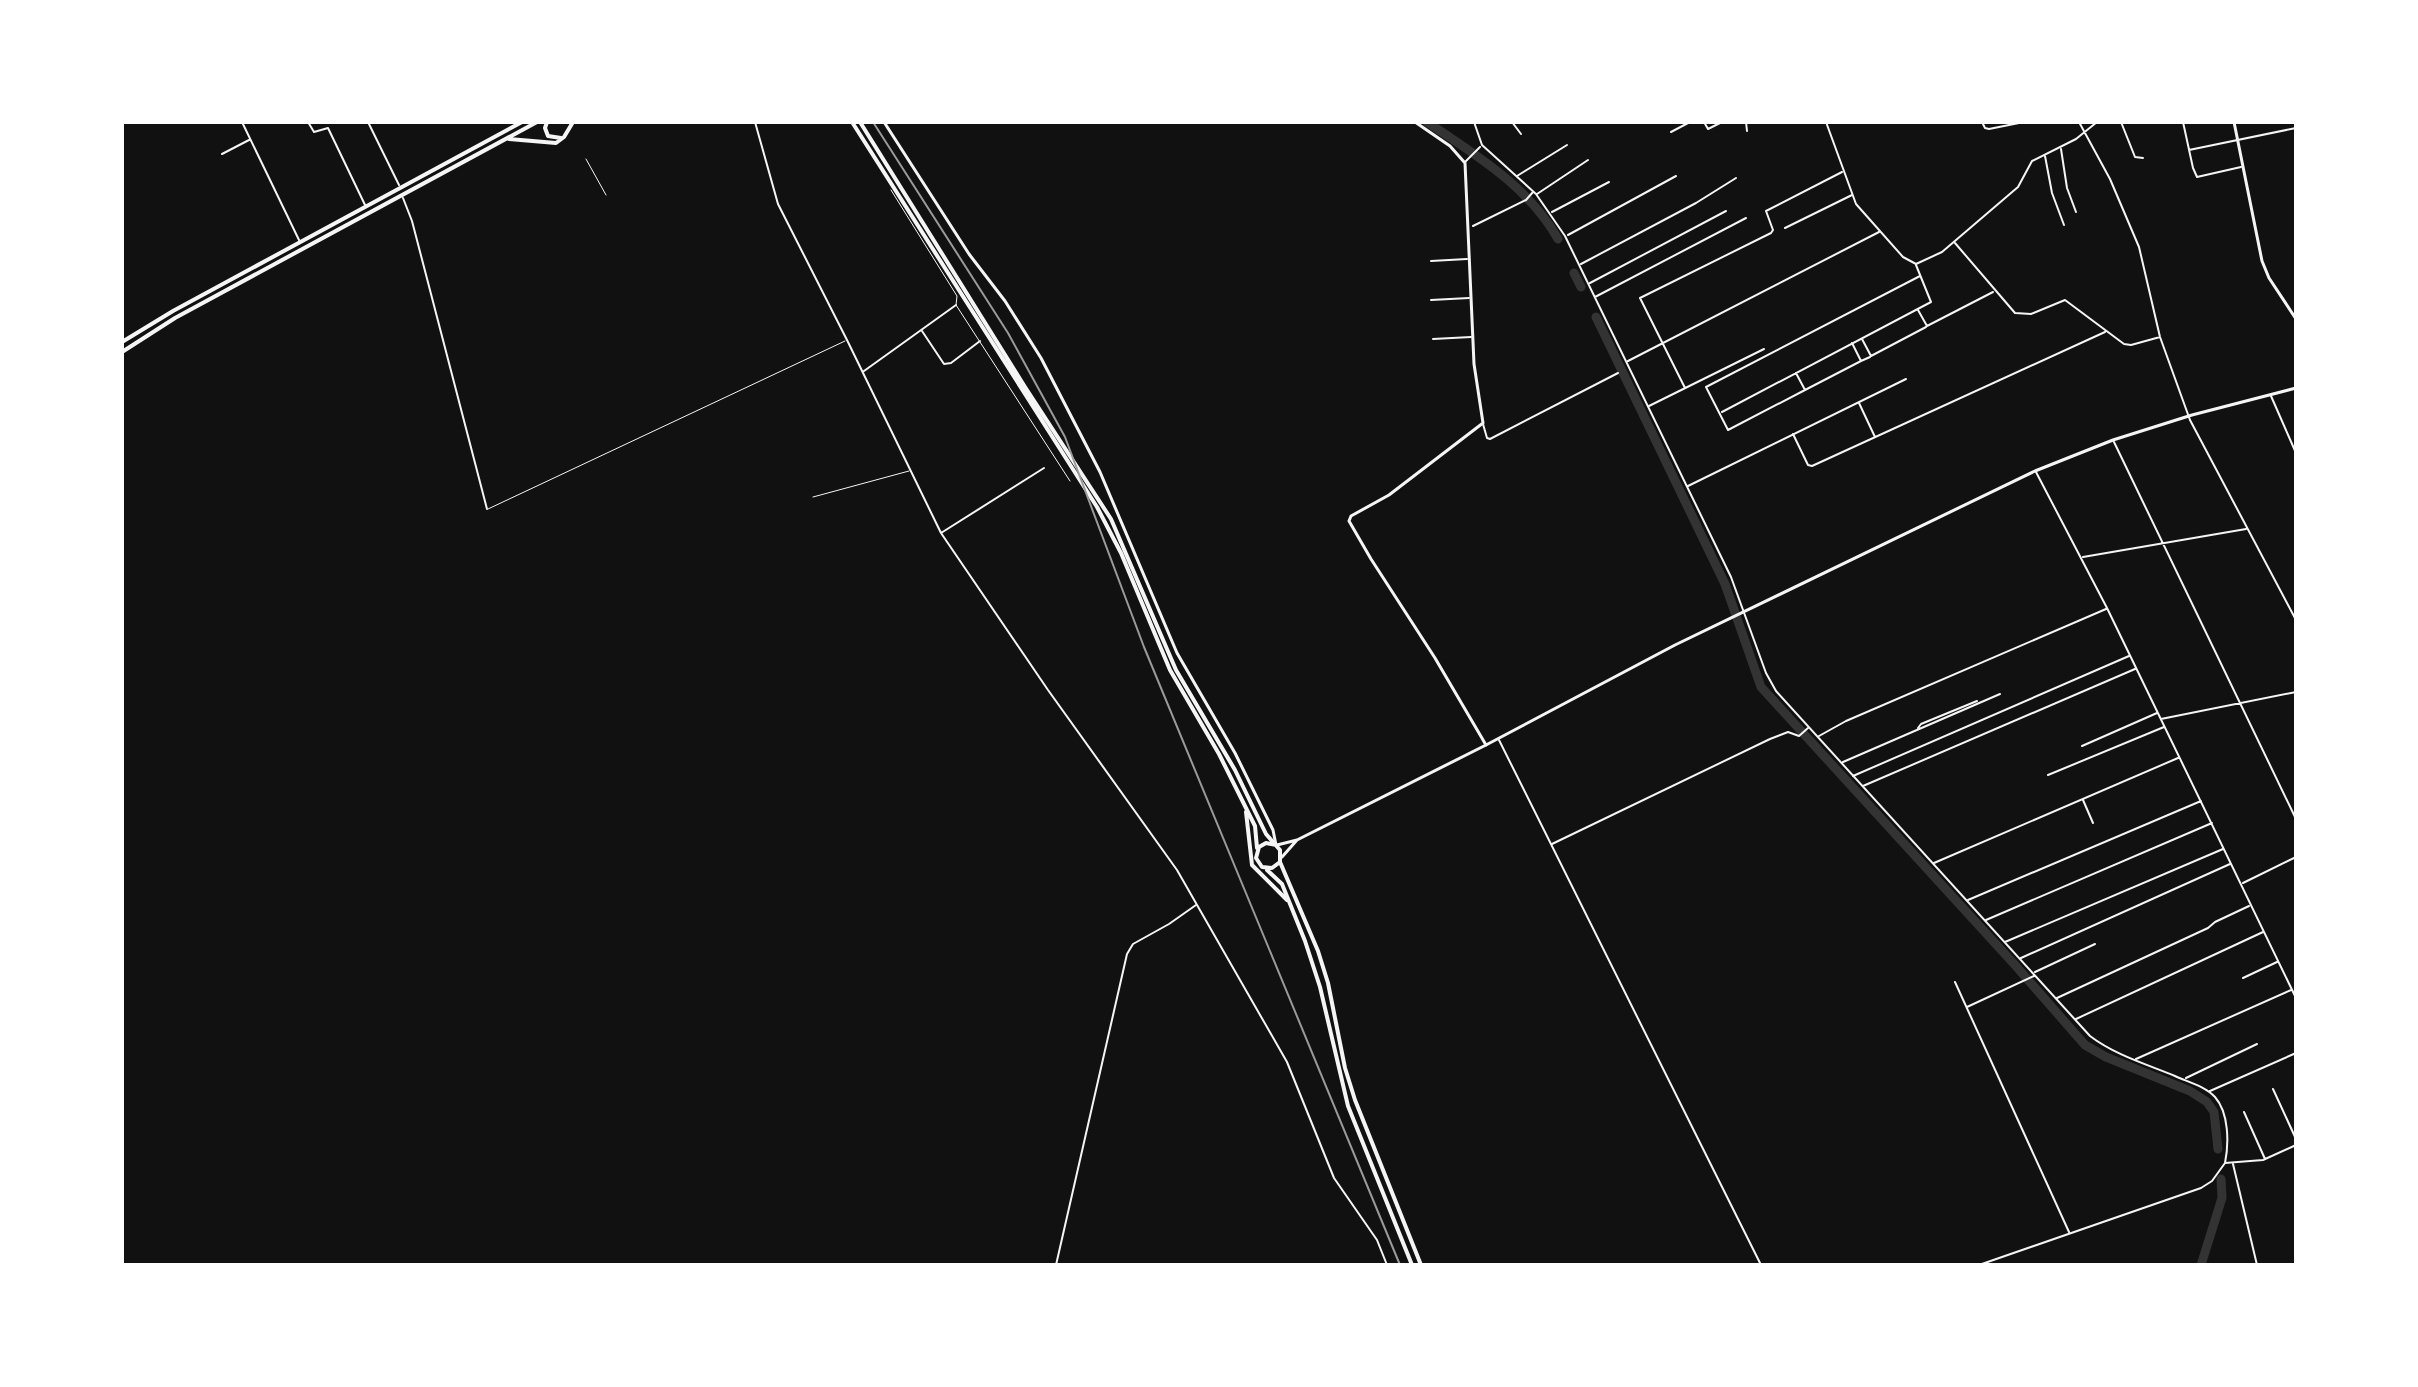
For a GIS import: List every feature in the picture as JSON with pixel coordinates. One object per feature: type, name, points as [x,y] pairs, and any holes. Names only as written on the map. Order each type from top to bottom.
[{"type":"main road","points":[[505,132],[515,122]]},
{"type":"main road","points":[[122,342],[173,311],[522,122]]},
{"type":"main road","points":[[122,352],[175,318],[537,122]]},
{"type":"main road","points":[[547,122],[545,128],[548,136],[557,139],[564,137]]},
{"type":"main road","points":[[506,140],[553,143],[564,137],[573,122]]},
{"type":"main road","points":[[852,122],[1111,519],[1171,658],[1266,834],[1276,845],[1326,975],[1352,1092],[1421,1265]]},
{"type":"main road","points":[[860,122],[896,189]]},
{"type":"main road","points":[[1213,738],[1257,832],[1257,861],[1282,884],[1297,922],[1320,987],[1343,1091],[1412,1265]]},
{"type":"main road","points":[[1243,802],[1252,865],[1282,893],[1297,922]]},
{"type":"main road","points":[[1257,851],[1266,843],[1276,845]]},
{"type":"main road","points":[[1265,868],[1276,867],[1281,859]]},
{"type":"street","points":[[242,122],[300,243]]},
{"type":"street","points":[[308,122],[314,132],[328,128],[366,208]]},
{"type":"street","points":[[368,122],[401,189]]},
{"type":"street","points":[[755,122],[778,204],[941,533],[1048,690],[1177,870],[1287,1062],[1334,1178],[1377,1240],[1387,1265]]},
{"type":"street","points":[[884,122],[953,231],[1014,313],[1041,358],[1100,472],[1183,665],[1247,776],[1273,830],[1276,845],[1297,840],[1675,645],[2035,471],[2113,440],[2296,388]]},
{"type":"street","points":[[1415,122],[1450,146],[1465,163],[1472,337],[1487,438],[1618,373]]},
{"type":"street","points":[[1474,122],[1482,145],[1534,193],[1565,236],[1731,577],[1770,682],[1808,728],[2075,1020],[2102,1045],[2209,1092],[2221,1107],[2225,1121],[2225,1163]]},
{"type":"street","points":[[1512,122],[1521,134]]},
{"type":"street","points":[[1671,132],[1690,122]]},
{"type":"street","points":[[1704,122],[1708,129],[1722,122]]},
{"type":"street","points":[[1746,122],[1747,131]]},
{"type":"street","points":[[1982,122],[1989,129],[2024,122]]},
{"type":"street","points":[[2079,122],[2110,179],[2139,247],[2160,337],[2189,416],[2296,620]]},
{"type":"street","points":[[1916,264],[1936,256],[2018,187],[2029,165],[2097,122]]},
{"type":"street","points":[[2121,122],[2135,157],[2143,158]]},
{"type":"street","points":[[2183,122],[2194,173],[2200,177],[2243,167]]},
{"type":"street","points":[[2234,122],[2262,261],[2269,278],[2296,319]]},
{"type":"street","points":[[1719,413],[1932,301],[1916,264],[1903,257],[1860,210],[1843,172],[1828,123]]},
{"type":"street","points":[[2189,150],[2296,128]]},
{"type":"street","points":[[222,154],[251,139]]},
{"type":"street","points":[[1465,163],[1482,145]]},
{"type":"street","points":[[1516,176],[1567,145]]},
{"type":"street","points":[[2060,148],[2067,188],[2076,212]]},
{"type":"street","points":[[2044,155],[2052,193],[2064,225]]},
{"type":"street","points":[[1473,226],[1526,200],[1588,160]]},
{"type":"street","points":[[1685,388],[1640,298],[1771,233],[1773,230],[1766,211],[1843,172]]},
{"type":"street","points":[[1565,236],[1676,176]]},
{"type":"street","points":[[1579,264],[1704,199],[1736,178]]},
{"type":"street","points":[[1551,213],[1609,182]]},
{"type":"street","points":[[1785,228],[1852,195]]},
{"type":"street","points":[[402,197],[412,221],[487,509]]},
{"type":"street","points":[[1589,283],[1726,211]]},
{"type":"street","points":[[1595,297],[1746,218]]},
{"type":"street","points":[[1627,361],[1879,232]]},
{"type":"street","points":[[1954,242],[2011,310],[2031,314],[2061,300],[2069,301],[2117,340],[2131,345],[2160,337]]},
{"type":"street","points":[[1431,261],[1468,259]]},
{"type":"street","points":[[1920,276],[1706,387],[1728,430],[1995,292]]},
{"type":"street","points":[[1431,300],[1470,298]]},
{"type":"street","points":[[863,372],[956,305]]},
{"type":"street","points":[[1918,309],[1927,326]]},
{"type":"street","points":[[921,330],[944,364],[951,363],[980,341]]},
{"type":"street","points":[[1793,434],[1810,466],[2105,332]]},
{"type":"street","points":[[1433,339],[1472,337]]},
{"type":"street","points":[[1861,338],[1871,356]]},
{"type":"street","points":[[1852,343],[1861,361]]},
{"type":"street","points":[[1648,407],[1764,349]]},
{"type":"street","points":[[1796,373],[1805,390]]},
{"type":"street","points":[[1687,487],[1906,379]]},
{"type":"street","points":[[2270,395],[2296,453]]},
{"type":"street","points":[[1859,402],[1875,437]]},
{"type":"street","points":[[1483,423],[1388,496],[1351,516],[1349,521],[1486,745]]},
{"type":"street","points":[[2113,440],[2296,819]]},
{"type":"street","points":[[941,533],[1044,468]]},
{"type":"street","points":[[2035,471],[2082,557],[2296,998]]},
{"type":"street","points":[[2082,557],[2248,529]]},
{"type":"street","points":[[1818,737],[1859,716],[2107,608]]},
{"type":"street","points":[[1853,776],[2130,655]]},
{"type":"street","points":[[1863,786],[2136,668]]},
{"type":"street","points":[[2161,719],[2296,692]]},
{"type":"street","points":[[1841,762],[2000,694]]},
{"type":"street","points":[[1917,729],[1921,724],[1977,701]]},
{"type":"street","points":[[2082,746],[2158,713]]},
{"type":"street","points":[[2048,775],[2164,727]]},
{"type":"street","points":[[1552,844],[1782,733],[1799,736],[1808,728]]},
{"type":"street","points":[[1498,738],[1761,1265]]},
{"type":"street","points":[[1933,863],[2180,758]]},
{"type":"street","points":[[2083,799],[2093,823]]},
{"type":"street","points":[[1967,900],[2201,801]]},
{"type":"street","points":[[1985,921],[2212,823]]},
{"type":"street","points":[[1281,859],[1297,840]]},
{"type":"street","points":[[2005,942],[2224,848]]},
{"type":"street","points":[[2241,884],[2296,857]]},
{"type":"street","points":[[2020,959],[2231,863]]},
{"type":"street","points":[[1056,1265],[1127,954],[1133,944],[1196,905]]},
{"type":"street","points":[[2056,999],[2251,905]]},
{"type":"street","points":[[2075,1020],[2264,932]]},
{"type":"street","points":[[1966,1007],[2095,944]]},
{"type":"street","points":[[2243,978],[2279,962]]},
{"type":"street","points":[[1955,982],[2069,1232]]},
{"type":"street","points":[[2135,1060],[2292,989]]},
{"type":"street","points":[[2184,1080],[2257,1044]]},
{"type":"street","points":[[2209,1092],[2296,1053]]},
{"type":"street","points":[[2273,1089],[2296,1139]]},
{"type":"street","points":[[2244,1112],[2265,1159]]},
{"type":"street","points":[[1979,1265],[2201,1188],[2212,1181],[2225,1163],[2265,1159],[2296,1145]]},
{"type":"street","points":[[2233,1163],[2257,1265]]},
{"type":"lane","points":[[586,159],[606,195]]},
{"type":"lane","points":[[896,189],[957,296],[956,305],[1070,481]]},
{"type":"lane","points":[[487,509],[847,340]]},
{"type":"lane","points":[[813,497],[909,471]]},
{"type":"waterway","points":[[1427,122],[1483,160],[1517,188],[1546,220],[1558,239]]},
{"type":"waterway","points":[[1574,273],[1581,287]]},
{"type":"waterway","points":[[1596,317],[1725,584],[1761,687],[2085,1045],[2106,1057],[2190,1091],[2207,1102],[2214,1112],[2218,1149]]},
{"type":"waterway","points":[[2201,1265],[2222,1198],[2221,1179]]},
{"type":"railway","points":[[873,122],[1008,333],[1065,437],[1144,647],[1400,1265]]}]
